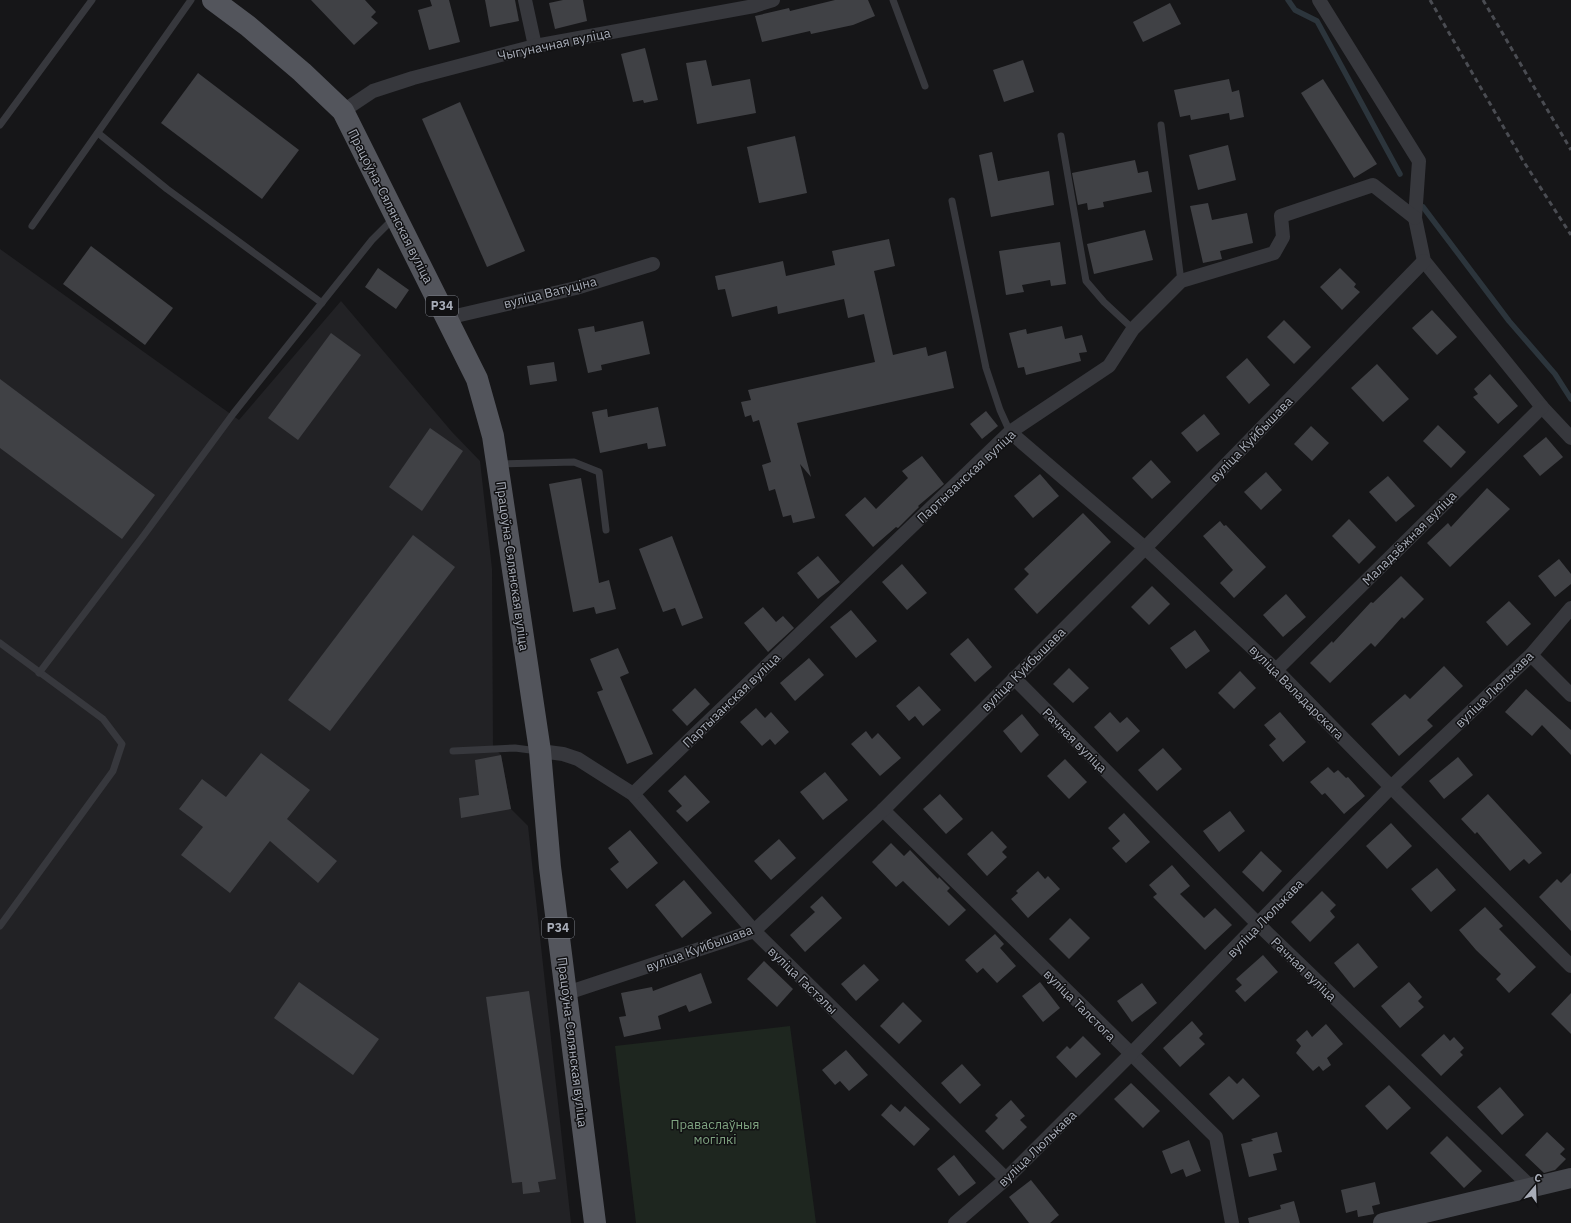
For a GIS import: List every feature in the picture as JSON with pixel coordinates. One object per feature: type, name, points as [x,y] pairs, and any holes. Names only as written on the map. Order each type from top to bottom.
[{"type":"main road","name":"Працоўна-Сялянская вуліца","points":[[213,0],[248,26],[302,72],[343,111],[477,379],[493,436],[540,751],[550,866],[595,1223]]},
{"type":"main road","points":[[1383,1223],[1571,1178]]},
{"type":"street","points":[[525,0],[535,46]]},
{"type":"street","name":"Чыгуначная вуліца","points":[[343,111],[373,91],[413,78],[535,46],[773,0]]},
{"type":"street","points":[[1319,0],[1419,161],[1414,218],[1424,261],[1542,407],[1571,438]]},
{"type":"street","name":"Партызанская вуліца","points":[[633,794],[1010,432],[1109,366],[1133,329],[1181,281],[1274,253],[1283,237],[1281,216],[1373,185],[1414,218]]},
{"type":"street","name":"вуліца Куйбышава","points":[[567,993],[754,931],[883,810],[1145,548],[1424,261]]},
{"type":"street","name":"вуліца Ватуціна","points":[[447,318],[576,288],[653,264]]},
{"type":"street","name":"Маладзёжная вуліца","points":[[1276,670],[1542,407]]},
{"type":"street","name":"вуліца Валадарскага","points":[[1010,432],[1145,548],[1276,670],[1571,966]]},
{"type":"street","name":"вуліца Люлькава","points":[[955,1223],[1006,1179],[1259,925],[1391,787],[1531,655],[1571,608]]},
{"type":"street","points":[[1531,655],[1571,695]]},
{"type":"street","name":"Рачная вуліца","points":[[1014,678],[1259,925],[1531,1187]]},
{"type":"street","name":"вуліца Гастэлы","points":[[540,751],[563,754],[578,759],[633,794],[754,931],[1006,1179]]},
{"type":"street","name":"вуліца Талстога","points":[[883,810],[1216,1137],[1232,1223]]},
{"type":"lane","points":[[0,124],[92,0]]},
{"type":"lane","points":[[32,226],[191,0]]},
{"type":"lane","points":[[893,0],[925,86]]},
{"type":"lane","points":[[1161,125],[1181,281]]},
{"type":"lane","points":[[98,133],[167,189],[322,303]]},
{"type":"lane","points":[[1061,136],[1086,281],[1104,302],[1133,329]]},
{"type":"lane","points":[[952,201],[986,368],[1000,410],[1010,432]]},
{"type":"lane","points":[[39,673],[144,535],[233,414],[372,240],[396,216]]},
{"type":"lane","points":[[497,464],[574,462],[599,472],[606,530]]},
{"type":"lane","points":[[0,643],[103,719],[122,744],[113,771],[0,926]]},
{"type":"lane","points":[[453,751],[515,748],[540,751]]},
{"type":"shaded area","points":[[0,249],[239,420],[341,301],[452,432],[480,461],[492,569],[493,747],[501,755],[511,809],[528,826],[571,1223],[0,1223]]},
{"type":"green space","name":"Праваслаўныя могілкі","points":[[790,1026],[816,1223],[636,1223],[615,1046]]},
{"type":"building","points":[[311,0],[365,0],[376,12],[371,17],[378,23],[354,45]]},
{"type":"building","points":[[430,0],[449,0],[460,42],[429,50],[418,10],[432,6]]},
{"type":"building","points":[[485,0],[515,0],[519,21],[490,27]]},
{"type":"building","points":[[563,0],[583,0],[587,21],[555,29],[549,3]]},
{"type":"building","points":[[835,0],[868,0],[875,16],[853,25],[811,34],[810,31],[762,42],[755,16],[789,8],[790,11]]},
{"type":"building","points":[[1170,3],[1181,24],[1143,42],[1133,22]]},
{"type":"building","points":[[645,48],[658,100],[644,103],[643,100],[633,102],[621,54]]},
{"type":"building","points":[[706,60],[712,86],[750,79],[756,113],[697,124],[686,63]]},
{"type":"building","points":[[1023,60],[1034,92],[1004,102],[993,70]]},
{"type":"building","points":[[198,73],[299,150],[262,199],[161,123]]},
{"type":"building","points":[[1229,79],[1232,92],[1239,90],[1244,117],[1230,120],[1229,113],[1191,120],[1190,115],[1180,117],[1174,90]]},
{"type":"building","points":[[1323,79],[1377,164],[1354,178],[1301,93]]},
{"type":"building","points":[[460,102],[525,251],[487,267],[422,119]]},
{"type":"building","points":[[795,136],[807,193],[759,203],[747,147]]},
{"type":"building","points":[[1228,145],[1236,180],[1198,190],[1189,155]]},
{"type":"building","points":[[992,152],[998,181],[1049,171],[1054,205],[991,217],[979,155]]},
{"type":"building","points":[[1135,160],[1138,173],[1148,171],[1152,192],[1103,202],[1104,207],[1088,210],[1087,203],[1078,205],[1072,173]]},
{"type":"building","points":[[1208,203],[1212,220],[1247,213],[1253,243],[1220,251],[1222,259],[1203,263],[1190,206]]},
{"type":"building","points":[[1145,230],[1153,260],[1094,274],[1087,244]]},
{"type":"building","points":[[889,239],[895,266],[874,271],[893,355],[926,347],[928,356],[946,351],[954,388],[797,423],[811,477],[800,464],[815,518],[793,523],[791,515],[783,517],[775,489],[769,491],[762,465],[771,462],[759,420],[753,422],[751,415],[745,417],[741,402],[751,400],[748,390],[875,362],[864,314],[848,318],[844,299],[778,314],[777,306],[732,317],[725,289],[718,290],[715,276],[783,261],[786,276],[835,265],[832,251]]},
{"type":"building","points":[[1060,242],[1066,284],[1051,286],[1050,280],[1022,285],[1024,292],[1006,295],[999,251]]},
{"type":"building","points":[[91,246],[173,308],[145,345],[63,284]]},
{"type":"building","points":[[378,268],[409,290],[396,309],[365,287]]},
{"type":"building","points":[[1340,268],[1356,284],[1354,287],[1360,292],[1342,310],[1320,287]]},
{"type":"building","points":[[1432,310],[1457,337],[1437,355],[1412,328]]},
{"type":"building","points":[[1284,320],[1311,347],[1294,364],[1267,337]]},
{"type":"building","points":[[643,321],[650,354],[601,365],[602,370],[588,373],[578,329],[594,326],[595,332]]},
{"type":"building","points":[[1062,326],[1065,339],[1082,335],[1087,352],[1079,353],[1081,361],[1026,375],[1024,367],[1018,368],[1009,333],[1026,329],[1027,334]]},
{"type":"building","points":[[331,333],[361,355],[298,440],[268,418]]},
{"type":"building","points":[[1247,358],[1270,385],[1249,404],[1226,377]]},
{"type":"building","points":[[554,362],[557,381],[530,385],[527,366]]},
{"type":"building","points":[[1377,364],[1409,399],[1383,422],[1351,388]]},
{"type":"building","points":[[1490,374],[1518,406],[1498,424],[1473,397],[1478,394],[1474,389]]},
{"type":"building","points":[[0,379],[155,495],[122,539],[0,448]]},
{"type":"building","points":[[658,407],[666,446],[648,449],[647,443],[600,453],[592,412],[607,409],[608,417]]},
{"type":"building","points":[[986,411],[998,426],[982,439],[970,424]]},
{"type":"building","points":[[1204,414],[1220,434],[1197,452],[1181,433]]},
{"type":"building","points":[[1438,425],[1466,452],[1451,468],[1423,441]]},
{"type":"building","points":[[1311,426],[1329,443],[1312,461],[1294,444]]},
{"type":"building","points":[[430,428],[463,451],[422,511],[389,487]]},
{"type":"building","points":[[1546,437],[1563,457],[1540,476],[1523,456]]},
{"type":"building","points":[[922,456],[944,484],[918,506],[919,507],[898,528],[896,527],[873,547],[845,515],[865,497],[876,509],[908,478],[902,471]]},
{"type":"building","points":[[1151,460],[1171,482],[1152,499],[1132,478]]},
{"type":"building","points":[[1266,472],[1282,490],[1261,510],[1244,492]]},
{"type":"building","points":[[1040,474],[1059,496],[1033,518],[1014,496]]},
{"type":"building","points":[[1388,476],[1415,506],[1396,522],[1369,492]]},
{"type":"building","points":[[581,478],[599,583],[609,580],[616,609],[596,614],[594,607],[573,612],[549,484]]},
{"type":"building","points":[[1487,488],[1510,509],[1450,567],[1427,543],[1448,523],[1451,527]]},
{"type":"building","points":[[1083,513],[1111,542],[1037,614],[1014,589],[1029,574],[1024,569]]},
{"type":"building","points":[[1349,519],[1376,547],[1359,564],[1332,536]]},
{"type":"building","points":[[1220,521],[1224,526],[1226,525],[1266,567],[1234,598],[1220,583],[1233,570],[1203,536]]},
{"type":"building","points":[[413,535],[455,567],[330,731],[288,700]]},
{"type":"building","points":[[672,536],[703,618],[682,626],[675,608],[663,612],[639,549]]},
{"type":"building","points":[[818,556],[840,582],[818,599],[797,573]]},
{"type":"building","points":[[1559,559],[1571,574],[1571,584],[1555,597],[1538,576]]},
{"type":"building","points":[[902,564],[927,593],[907,610],[882,582]]},
{"type":"building","points":[[1401,576],[1424,599],[1404,619],[1402,617],[1375,647],[1371,643],[1330,683],[1310,663],[1332,641],[1333,643],[1371,602],[1373,603]]},
{"type":"building","points":[[1152,586],[1170,604],[1149,625],[1131,607]]},
{"type":"building","points":[[1286,594],[1306,617],[1283,637],[1263,615]]},
{"type":"building","points":[[1509,601],[1531,624],[1507,646],[1486,622]]},
{"type":"building","points":[[763,607],[776,622],[783,616],[794,628],[768,652],[744,623]]},
{"type":"building","points":[[851,610],[877,641],[856,658],[830,627]]},
{"type":"building","points":[[1195,630],[1210,651],[1186,669],[1170,648]]},
{"type":"building","points":[[968,638],[992,667],[975,682],[950,654]]},
{"type":"building","points":[[618,648],[629,673],[620,677],[653,754],[627,764],[597,692],[603,690],[590,659]]},
{"type":"building","points":[[809,658],[824,675],[795,701],[780,683]]},
{"type":"building","points":[[1444,666],[1463,686],[1427,720],[1433,726],[1399,756],[1371,724],[1405,694],[1410,699]]},
{"type":"building","points":[[1069,668],[1089,688],[1073,703],[1053,684]]},
{"type":"building","points":[[1240,671],[1256,688],[1234,709],[1218,693]]},
{"type":"building","points":[[919,686],[941,710],[923,726],[915,716],[909,721],[896,706]]},
{"type":"building","points":[[695,688],[710,704],[687,726],[672,710]]},
{"type":"building","points":[[1526,689],[1571,730],[1571,755],[1542,725],[1532,736],[1505,712]]},
{"type":"building","points":[[756,708],[765,718],[771,712],[789,732],[775,745],[770,739],[762,746],[740,722]]},
{"type":"building","points":[[1110,712],[1120,723],[1127,717],[1140,731],[1117,752],[1094,727]]},
{"type":"building","points":[[1280,712],[1306,742],[1283,762],[1269,745],[1276,739],[1264,725]]},
{"type":"building","points":[[1022,714],[1039,735],[1021,753],[1003,731]]},
{"type":"building","points":[[866,731],[872,739],[878,733],[901,758],[880,776],[851,744]]},
{"type":"building","points":[[1163,748],[1182,769],[1157,791],[1138,770]]},
{"type":"building","points":[[261,753],[310,790],[287,819],[337,861],[318,883],[270,841],[230,893],[181,855],[203,827],[179,809],[202,779],[226,797]]},
{"type":"building","points":[[501,755],[511,809],[461,818],[459,798],[479,795],[475,760]]},
{"type":"building","points":[[1458,757],[1473,775],[1444,799],[1429,781]]},
{"type":"building","points":[[1065,759],[1087,782],[1069,799],[1047,776]]},
{"type":"building","points":[[1328,767],[1334,773],[1338,770],[1346,778],[1348,777],[1365,796],[1344,814],[1325,793],[1322,795],[1310,782]]},
{"type":"building","points":[[825,772],[848,800],[823,820],[800,792]]},
{"type":"building","points":[[685,775],[710,802],[687,822],[676,811],[682,806],[668,791]]},
{"type":"building","points":[[940,794],[963,819],[946,834],[923,809]]},
{"type":"building","points":[[1488,794],[1542,853],[1529,864],[1524,859],[1510,871],[1477,832],[1475,834],[1461,819]]},
{"type":"building","points":[[1230,811],[1245,831],[1219,852],[1203,831]]},
{"type":"building","points":[[1124,813],[1150,842],[1126,863],[1112,848],[1120,841],[1108,828]]},
{"type":"building","points":[[1391,823],[1412,846],[1387,869],[1366,846]]},
{"type":"building","points":[[630,830],[658,863],[627,889],[610,869],[619,862],[608,848]]},
{"type":"building","points":[[992,831],[1007,847],[1002,852],[1007,857],[987,876],[967,854]]},
{"type":"building","points":[[779,839],[796,858],[771,880],[754,861]]},
{"type":"building","points":[[891,843],[904,856],[910,850],[938,879],[939,877],[950,888],[947,891],[966,910],[949,926],[903,881],[896,887],[872,862]]},
{"type":"building","points":[[1261,851],[1282,871],[1263,892],[1242,872]]},
{"type":"building","points":[[1172,865],[1190,886],[1180,894],[1204,918],[1215,908],[1232,925],[1205,950],[1153,897],[1157,894],[1149,885]]},
{"type":"building","points":[[1437,868],[1456,890],[1431,912],[1411,889]]},
{"type":"building","points":[[1038,871],[1045,879],[1048,876],[1060,889],[1028,918],[1011,899],[1018,893],[1016,891]]},
{"type":"building","points":[[1571,873],[1571,931],[1539,897],[1557,879],[1561,883]]},
{"type":"building","points":[[684,880],[712,913],[682,938],[655,905]]},
{"type":"building","points":[[1322,891],[1336,905],[1330,911],[1335,917],[1310,942],[1291,922]]},
{"type":"building","points":[[822,896],[842,918],[805,952],[790,935],[815,912],[810,907]]},
{"type":"building","points":[[1485,907],[1503,926],[1499,929],[1536,967],[1509,993],[1496,979],[1501,974],[1476,950],[1459,930]]},
{"type":"building","points":[[1070,918],[1090,938],[1069,959],[1049,939]]},
{"type":"building","points":[[995,934],[1004,944],[1000,948],[1016,966],[997,983],[983,968],[977,973],[965,960]]},
{"type":"building","points":[[1358,943],[1378,967],[1354,988],[1334,963]]},
{"type":"building","points":[[1263,955],[1278,972],[1245,1002],[1235,991],[1242,985],[1236,979]]},
{"type":"building","points":[[764,961],[793,989],[777,1007],[747,979]]},
{"type":"building","points":[[864,964],[879,980],[856,1001],[841,984]]},
{"type":"building","points":[[701,973],[712,1003],[689,1012],[686,1005],[658,1016],[661,1029],[624,1037],[619,1017],[626,1016],[621,993],[652,987],[653,991]]},
{"type":"building","points":[[299,982],[379,1039],[353,1075],[274,1018]]},
{"type":"building","points":[[1040,982],[1060,1008],[1043,1022],[1022,996]]},
{"type":"building","points":[[1409,982],[1422,997],[1418,1001],[1424,1007],[1400,1028],[1381,1006]]},
{"type":"building","points":[[1142,983],[1157,1003],[1132,1022],[1117,1001]]},
{"type":"building","points":[[529,991],[556,1179],[538,1182],[540,1192],[523,1194],[522,1182],[512,1183],[486,997]]},
{"type":"building","points":[[1571,993],[1571,1034],[1551,1014]]},
{"type":"building","points":[[903,1002],[922,1021],[899,1044],[880,1026]]},
{"type":"building","points":[[1192,1021],[1203,1034],[1199,1038],[1205,1044],[1180,1067],[1163,1048]]},
{"type":"building","points":[[1326,1024],[1343,1044],[1327,1058],[1331,1065],[1323,1071],[1319,1066],[1313,1071],[1296,1053],[1301,1046],[1296,1040],[1307,1030],[1312,1037]]},
{"type":"building","points":[[1444,1034],[1450,1041],[1454,1037],[1464,1048],[1460,1052],[1463,1055],[1441,1076],[1421,1055]]},
{"type":"building","points":[[1083,1036],[1101,1054],[1076,1078],[1056,1057],[1067,1046],[1070,1049]]},
{"type":"building","points":[[846,1050],[868,1075],[849,1091],[840,1081],[835,1085],[822,1070]]},
{"type":"building","points":[[962,1064],[981,1085],[960,1104],[941,1083]]},
{"type":"building","points":[[1229,1076],[1237,1084],[1243,1078],[1260,1096],[1233,1120],[1209,1094]]},
{"type":"building","points":[[1131,1083],[1160,1111],[1143,1128],[1114,1099]]},
{"type":"building","points":[[1389,1085],[1411,1108],[1387,1130],[1365,1106]]},
{"type":"building","points":[[1500,1087],[1524,1115],[1502,1135],[1477,1107]]},
{"type":"building","points":[[1011,1100],[1025,1116],[1020,1120],[1027,1127],[1003,1150],[985,1131],[998,1118],[995,1115]]},
{"type":"building","points":[[891,1104],[900,1112],[905,1106],[930,1129],[914,1146],[881,1115]]},
{"type":"building","points":[[1277,1132],[1282,1152],[1273,1154],[1277,1170],[1249,1177],[1241,1144],[1253,1141],[1251,1139]]},
{"type":"building","points":[[1547,1132],[1565,1149],[1560,1154],[1566,1159],[1555,1170],[1544,1173],[1525,1155]]},
{"type":"building","points":[[1447,1136],[1482,1171],[1464,1188],[1430,1153]]},
{"type":"building","points":[[1189,1140],[1201,1171],[1186,1177],[1183,1169],[1171,1174],[1162,1151]]},
{"type":"building","points":[[954,1155],[976,1183],[959,1196],[937,1169]]},
{"type":"building","points":[[1031,1180],[1059,1215],[1050,1223],[1029,1223],[1009,1197]]},
{"type":"building","points":[[1375,1182],[1380,1204],[1372,1206],[1374,1214],[1358,1217],[1357,1210],[1346,1213],[1341,1190]]},
{"type":"building","points":[[1294,1201],[1300,1223],[1249,1223],[1248,1218],[1281,1209],[1280,1205]]},
{"type":"waterway","points":[[1288,0],[1295,10],[1317,21],[1400,174]]},
{"type":"waterway","points":[[1423,207],[1509,321],[1555,374],[1571,399]]},
{"type":"railway","points":[[1430,0],[1522,159],[1571,235]]},
{"type":"railway","points":[[1483,0],[1571,150]]}]
